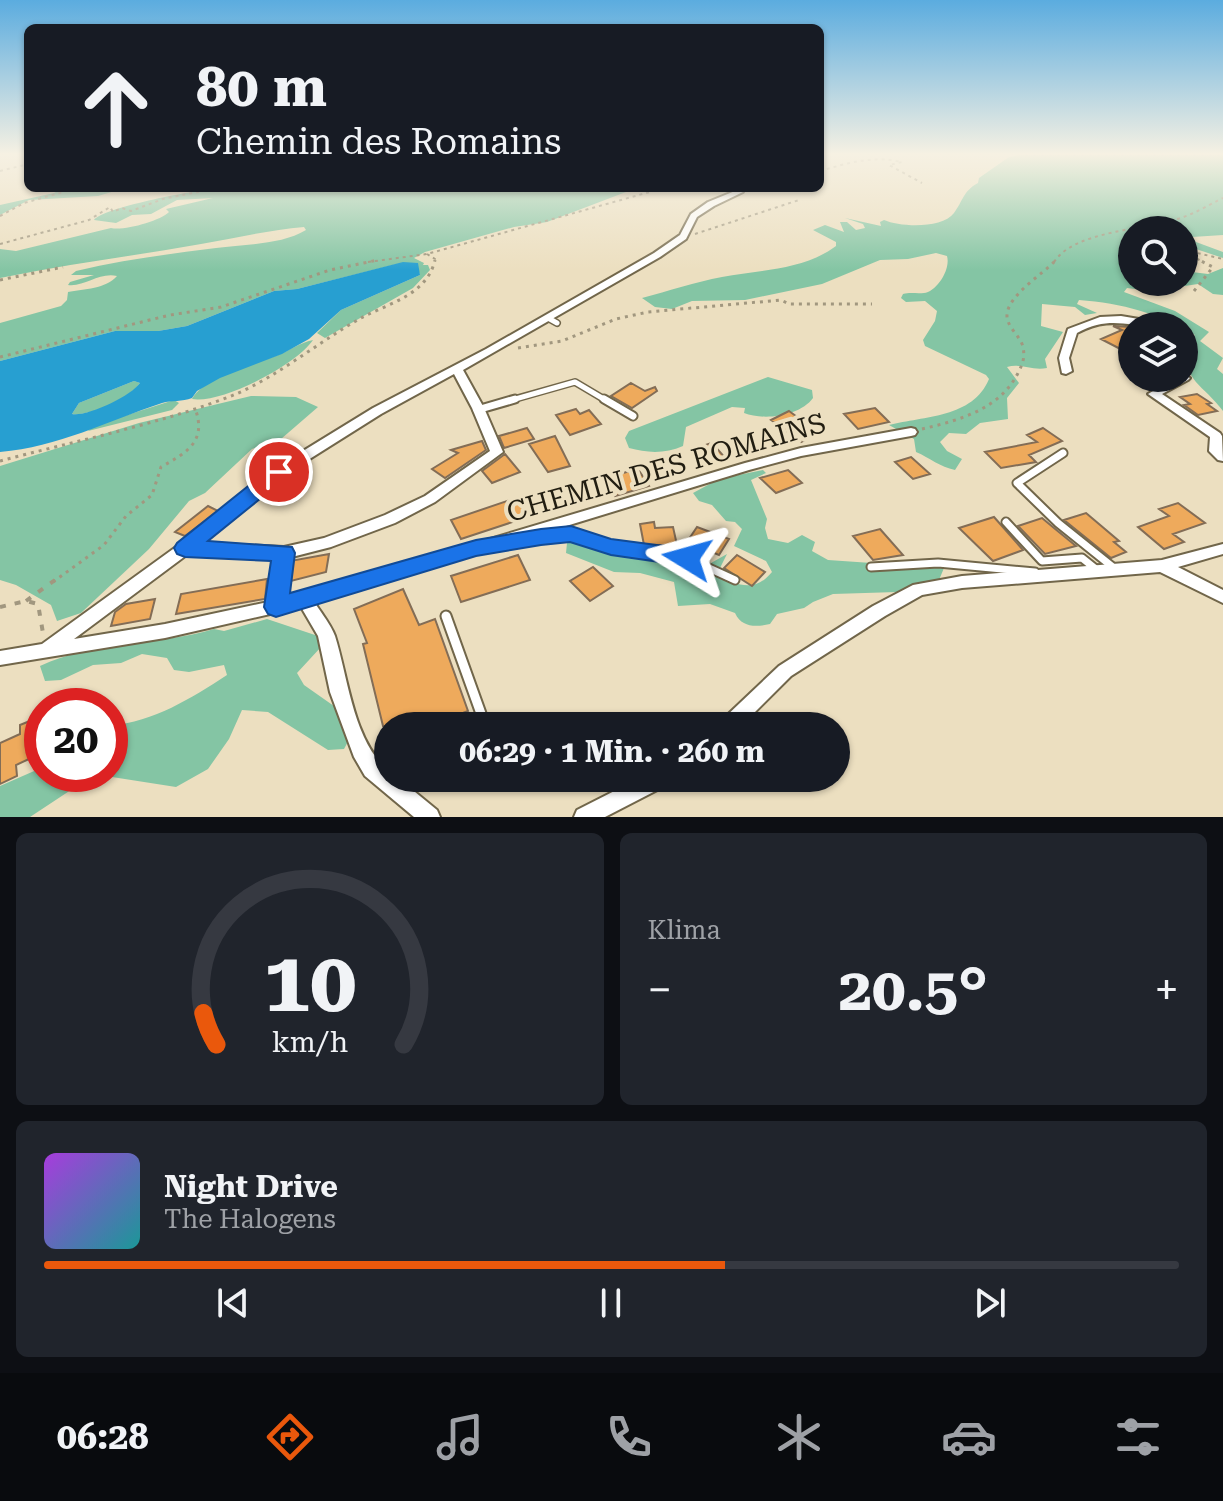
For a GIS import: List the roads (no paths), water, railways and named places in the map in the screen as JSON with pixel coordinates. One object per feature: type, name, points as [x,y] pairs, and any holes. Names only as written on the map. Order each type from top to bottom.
[{"type":"street","points":[[43,653],[185,548],[279,472],[377,411],[552,320],[657,255],[684,235],[694,216],[711,204],[736,193]]},
{"type":"street","points":[[1066,371],[1064,358],[1072,331],[1082,325],[1118,319]]},
{"type":"street","points":[[185,548],[263,560],[326,543],[390,519],[430,499],[494,457],[497,449],[462,374],[456,369]]},
{"type":"street","points":[[1158,392],[1154,394],[1216,436],[1215,451],[1223,457]]},
{"type":"street","name":"CHEMIN DES ROMAINS","points":[[0,658],[43,653],[305,600],[801,452],[911,432]]},
{"type":"street","points":[[743,712],[785,671],[919,589],[1055,573],[1162,566],[1223,549]]},
{"type":"street","points":[[1162,566],[1223,597]]},
{"type":"street","points":[[305,600],[326,635],[339,692],[361,751],[374,770]]},
{"type":"street","points":[[406,792],[430,817]]},
{"type":"street","points":[[584,817],[633,792]]},
{"type":"lane","points":[[477,410],[575,382],[633,416]]},
{"type":"lane","points":[[1063,453],[1017,483],[1058,523],[1116,570]]},
{"type":"lane","points":[[1006,522],[1042,561],[1082,558],[1098,571]]},
{"type":"lane","points":[[476,548],[571,534],[611,547],[687,558],[735,580]]},
{"type":"lane","points":[[276,607],[284,553]]},
{"type":"lane","points":[[871,567],[938,563],[1055,573]]},
{"type":"lane","points":[[446,616],[480,712]]},
{"type":"water","points":[[403,262],[418,263],[420,275],[341,310],[309,339],[282,354],[220,378],[197,391],[192,398],[162,403],[42,445],[0,452],[0,361],[115,331],[158,331],[187,326],[274,291],[297,289]],"holes":[[[134,381],[140,383],[128,394],[108,404],[72,414],[79,403]]]}]
